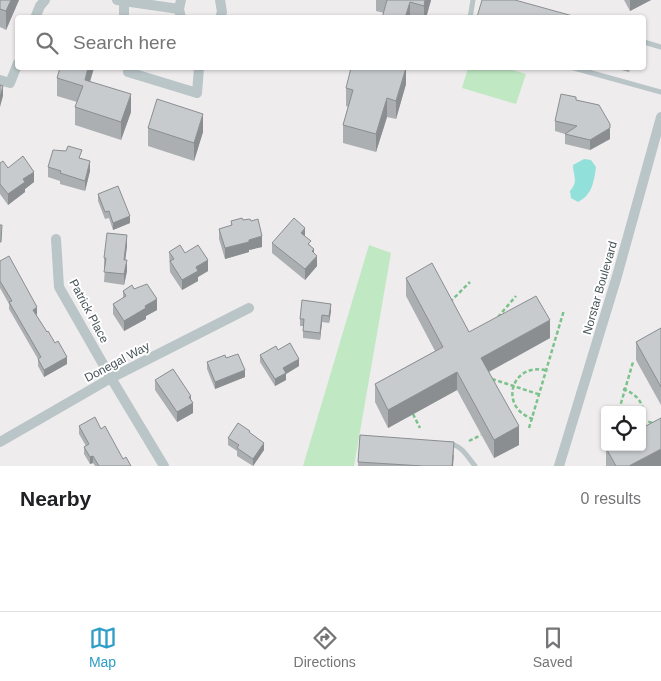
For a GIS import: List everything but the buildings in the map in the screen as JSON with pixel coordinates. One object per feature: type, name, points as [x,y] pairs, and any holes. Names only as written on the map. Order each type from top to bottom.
[{"type":"street","points":[[36,15],[45,0]]},
{"type":"street","points":[[124,15],[121,0],[180,9]]},
{"type":"street","points":[[220,0],[221,15]]},
{"type":"street","points":[[0,80],[10,83],[15,70]]},
{"type":"street","points":[[128,70],[128,72],[197,93],[199,70]]},
{"type":"street","name":"Norstar Boulevard","points":[[559,466],[617,276],[661,117]]},
{"type":"street","name":"Patrick Place","points":[[56,238],[59,287],[164,466]]},
{"type":"street","name":"Donegal Way","points":[[0,442],[111,378],[249,308]]},
{"type":"lane","points":[[470,15],[473,0]]},
{"type":"lane","points":[[646,43],[661,48]]},
{"type":"lane","points":[[581,70],[661,92]]},
{"type":"lane","points":[[442,443],[452,444],[462,449],[475,466]]},
{"type":"path","points":[[448,305],[470,282]]},
{"type":"path","points":[[493,323],[516,296]]},
{"type":"path","points":[[529,428],[564,310]]},
{"type":"path","points":[[619,406],[633,362]]},
{"type":"path","points":[[533,419],[521,414],[516,408],[512,396],[514,387],[517,379],[526,372],[535,368],[547,371]]},
{"type":"path","points":[[490,378],[540,395]]},
{"type":"path","points":[[624,389],[636,396],[642,406]]},
{"type":"path","points":[[413,414],[420,428]]},
{"type":"path","points":[[646,421],[661,425]]},
{"type":"path","points":[[469,441],[481,435]]},
{"type":"green space","points":[[467,70],[512,70],[526,74],[516,104],[462,88]]},
{"type":"green space","points":[[369,245],[391,253],[354,466],[303,466]]},
{"type":"water","points":[[584,159],[591,160],[596,167],[589,192],[578,202],[571,198],[570,191],[575,181],[573,165]]}]
